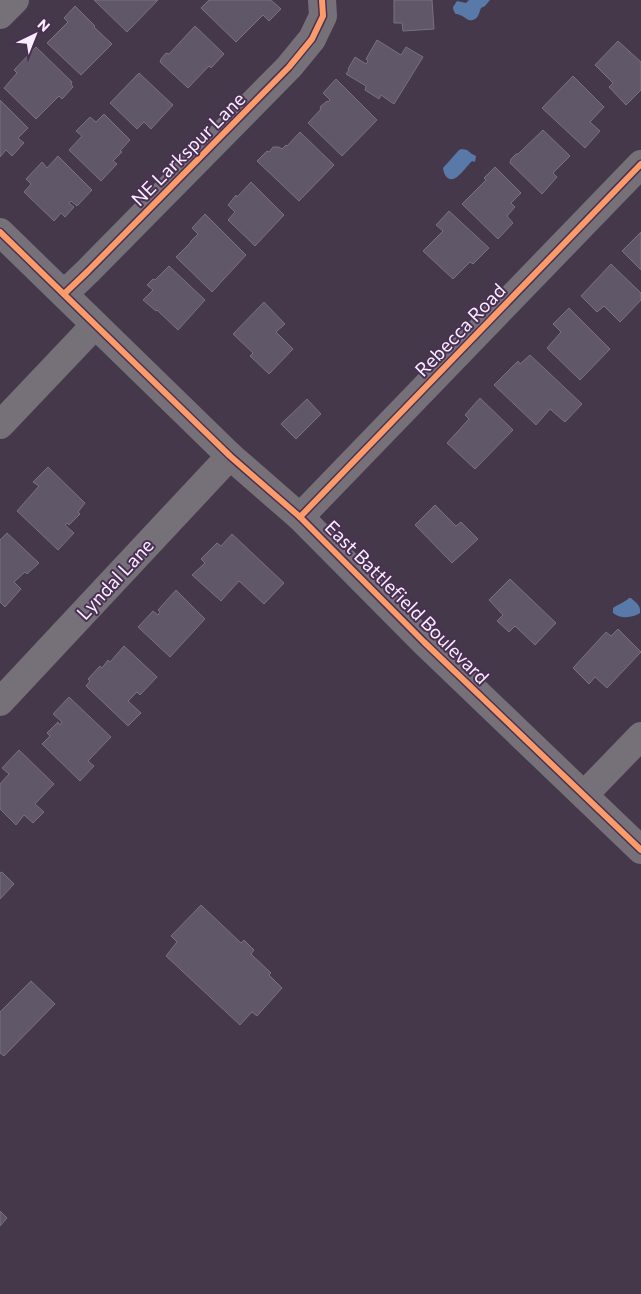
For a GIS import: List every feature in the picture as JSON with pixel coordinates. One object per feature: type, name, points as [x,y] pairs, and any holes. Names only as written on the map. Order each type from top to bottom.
[{"type":"street","points":[[0,15],[15,0]]},
{"type":"street","name":"NE Larkspur Lane","points":[[64,294],[290,67],[312,39],[323,8]]},
{"type":"street","name":"Rebecca Road","points":[[300,517],[641,164]]},
{"type":"street","name":"East Battlefield Boulevard","points":[[0,232],[230,456],[300,517],[424,642],[641,850]]},
{"type":"street","points":[[0,425],[96,325]]},
{"type":"street","name":"Lyndal Lane","points":[[0,702],[230,456]]},
{"type":"street","points":[[584,795],[641,736]]},
{"type":"water","points":[[469,0],[490,0],[481,8],[478,16],[471,20],[456,14],[453,10],[457,1],[466,3]]},
{"type":"water","points":[[462,149],[476,156],[475,162],[472,161],[454,179],[449,179],[444,174],[443,168]]},
{"type":"water","points":[[629,598],[638,604],[640,613],[626,617],[613,613],[613,608]]},
{"type":"building","points":[[94,0],[158,0],[127,32]]},
{"type":"building","points":[[209,0],[271,0],[281,9],[269,21],[263,15],[236,42],[201,8]]},
{"type":"building","points":[[394,0],[432,0],[434,29],[403,31],[402,23],[394,23]]},
{"type":"building","points":[[75,6],[112,44],[81,75],[47,43],[68,22],[64,18]]},
{"type":"building","points":[[195,26],[224,54],[211,68],[209,66],[188,88],[160,62],[166,53],[169,54]]},
{"type":"building","points":[[377,40],[401,55],[406,47],[423,57],[394,104],[381,95],[379,99],[365,90],[366,86],[346,74],[355,57],[366,64],[368,61],[366,59]]},
{"type":"building","points":[[618,41],[641,62],[641,90],[626,105],[609,87],[613,83],[595,65]]},
{"type":"building","points":[[36,47],[72,82],[73,87],[62,99],[59,96],[36,119],[4,88],[17,73],[14,70]]},
{"type":"building","points":[[139,73],[173,105],[151,129],[144,122],[137,129],[110,103]]},
{"type":"building","points":[[573,76],[604,107],[590,122],[600,131],[585,148],[542,108]]},
{"type":"building","points":[[336,79],[377,120],[342,156],[308,123],[321,109],[320,107],[330,100],[323,93]]},
{"type":"building","points":[[0,100],[28,128],[18,138],[24,143],[12,156],[6,150],[0,157]]},
{"type":"building","points":[[104,114],[130,140],[113,161],[117,164],[101,181],[69,150],[82,136],[76,131],[90,117],[96,122]]},
{"type":"building","points":[[543,130],[570,156],[553,173],[557,177],[542,194],[510,163],[516,154]]},
{"type":"building","points":[[300,132],[334,165],[299,201],[257,161],[273,147],[282,149],[287,146]]},
{"type":"building","points":[[58,156],[92,190],[77,206],[71,201],[69,203],[74,207],[65,217],[61,213],[54,221],[24,192],[31,184],[26,179],[42,162],[47,168]]},
{"type":"building","points":[[495,167],[521,193],[511,203],[515,207],[507,216],[513,223],[498,239],[462,204],[486,180],[484,178]]},
{"type":"building","points":[[251,182],[284,215],[255,246],[228,220],[235,212],[228,205]]},
{"type":"building","points":[[449,211],[489,248],[473,264],[470,262],[453,279],[423,251],[443,231],[436,225]]},
{"type":"building","points":[[205,214],[246,255],[212,292],[176,257],[198,234],[192,228]]},
{"type":"building","points":[[641,232],[641,270],[622,251]]},
{"type":"building","points":[[611,264],[641,293],[641,300],[620,322],[604,306],[597,312],[581,296]]},
{"type":"building","points":[[169,266],[205,300],[178,330],[157,310],[143,300],[153,290],[147,285]]},
{"type":"building","points":[[264,302],[285,324],[276,332],[293,349],[269,374],[250,356],[253,353],[233,334]]},
{"type":"building","points":[[569,308],[610,349],[580,380],[547,348],[561,332],[553,324]]},
{"type":"building","points":[[530,355],[582,404],[565,422],[550,409],[536,425],[494,385],[518,361],[520,364]]},
{"type":"building","points":[[480,398],[513,430],[475,469],[447,443],[469,419],[465,415]]},
{"type":"building","points":[[307,399],[321,414],[296,439],[281,424]]},
{"type":"building","points":[[48,467],[85,503],[78,512],[80,514],[69,525],[67,523],[65,525],[74,533],[58,550],[17,511],[39,486],[33,482]]},
{"type":"building","points":[[435,505],[456,526],[461,522],[478,539],[452,563],[415,525]]},
{"type":"building","points":[[7,533],[39,563],[14,582],[21,589],[5,607],[0,602],[0,540]]},
{"type":"building","points":[[232,534],[284,583],[264,604],[239,581],[221,601],[192,575],[205,563],[201,559],[217,543],[221,546]]},
{"type":"building","points":[[510,579],[556,623],[535,645],[515,626],[509,632],[497,621],[503,615],[489,600]]},
{"type":"building","points":[[176,590],[205,619],[170,657],[138,627],[153,611],[158,615],[160,612],[158,610]]},
{"type":"building","points":[[618,629],[641,652],[607,688],[595,677],[589,684],[573,668],[606,632],[611,636]]},
{"type":"building","points":[[124,646],[157,677],[140,695],[137,692],[128,701],[141,713],[128,726],[86,686],[90,681],[88,679],[100,666],[102,668],[108,660],[110,662]]},
{"type":"building","points":[[69,697],[111,737],[88,761],[94,766],[80,781],[42,744],[50,736],[47,733],[58,722],[60,725],[62,722],[53,714]]},
{"type":"building","points":[[19,750],[54,784],[35,804],[44,812],[33,823],[24,815],[16,825],[0,809],[0,784],[9,774],[2,768]]},
{"type":"building","points":[[2,872],[14,884],[0,899],[0,873]]},
{"type":"building","points":[[201,905],[241,943],[244,940],[254,950],[251,954],[271,973],[269,975],[282,988],[257,1016],[252,1012],[240,1025],[166,956],[177,942],[171,936]]},
{"type":"building","points":[[31,981],[55,1004],[4,1056],[0,1053],[0,1012]]},
{"type":"building","points":[[0,1211],[7,1218],[0,1226]]},
{"type":"cycle path","points":[[64,294],[289,67],[312,39],[323,16],[322,0]]},
{"type":"cycle path","points":[[300,517],[641,164]]},
{"type":"cycle path","points":[[0,232],[230,456],[300,517],[424,642],[641,850]]}]
